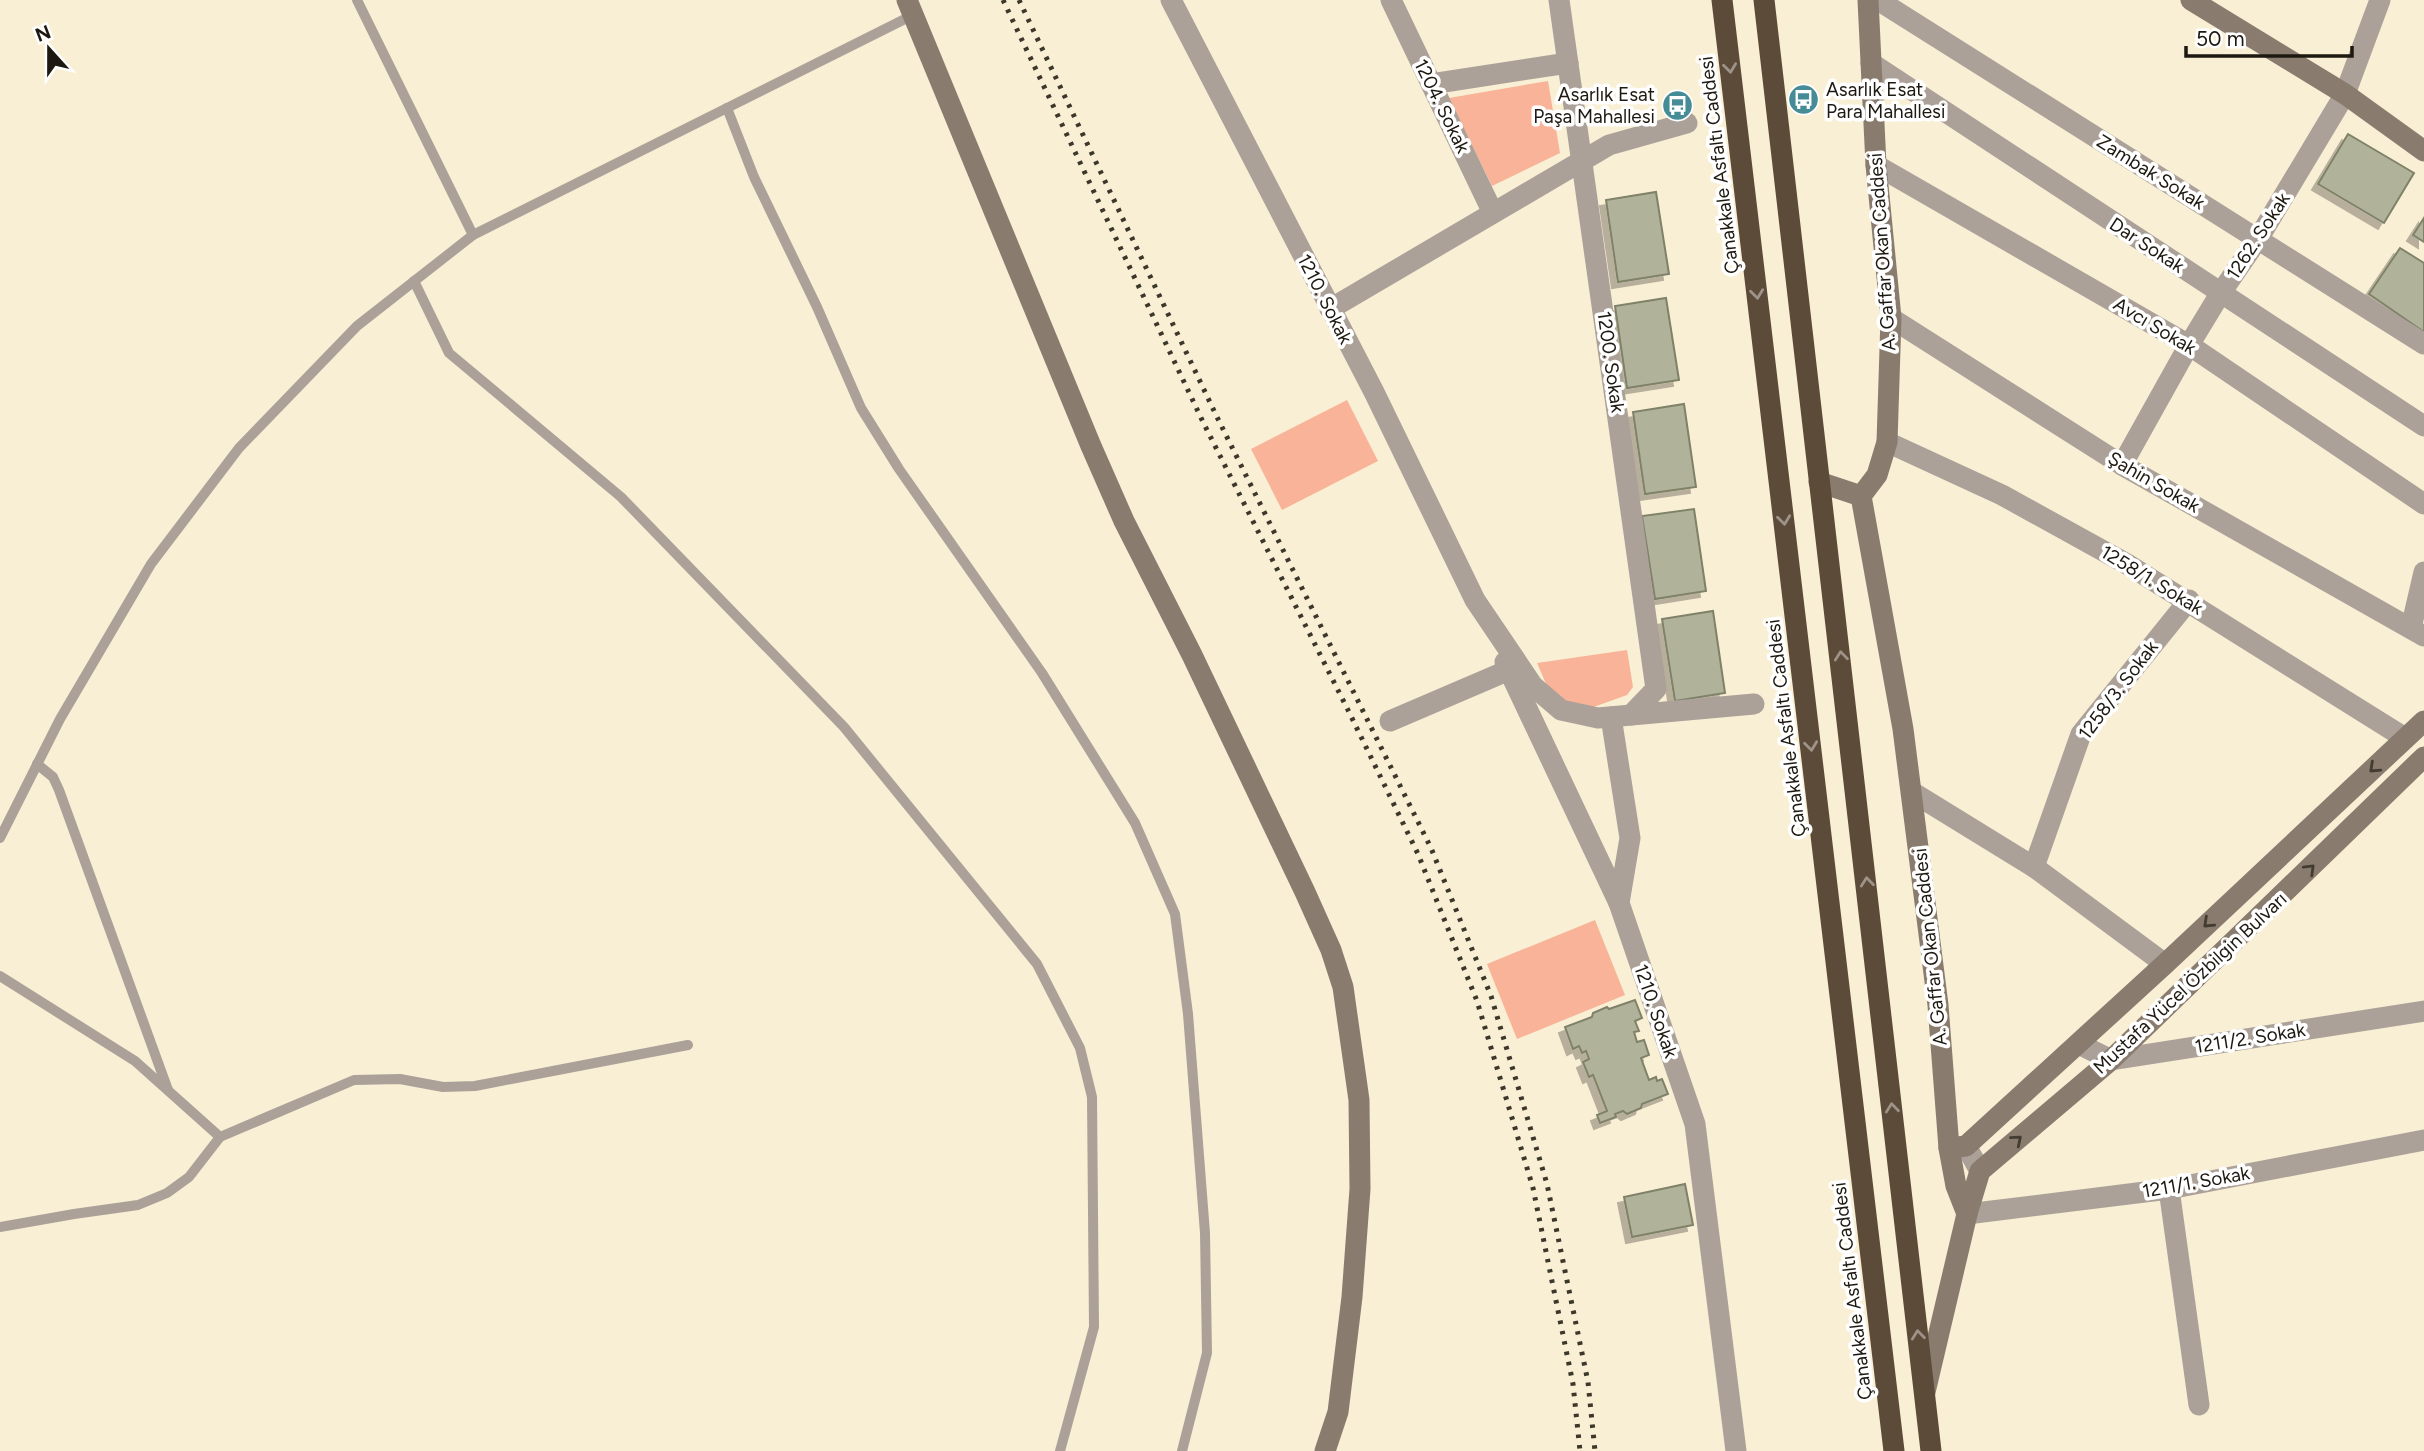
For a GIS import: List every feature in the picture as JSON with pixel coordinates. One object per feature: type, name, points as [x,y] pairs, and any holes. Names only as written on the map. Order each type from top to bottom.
[{"type":"highway","name":"Çanakkale Asfaltı Caddesi","points":[[1723,0],[1894,1451]]},
{"type":"highway","points":[[1764,0],[1931,1451]]},
{"type":"street","name":"1210. Sokak","points":[[1171,0],[1330,309],[1475,600],[1619,903],[1695,1124],[1736,1451]]},
{"type":"street","name":"1204. Sokak","points":[[1391,0],[1493,213]]},
{"type":"street","name":"1200. Sokak","points":[[1559,0],[1656,689],[1621,716]]},
{"type":"street","name":"A. Gaffar Okan Caddesi","points":[[1868,0],[1876,165],[1891,318],[1887,442],[1878,475],[1861,496],[1903,729],[1957,1147],[1956,1186],[1967,1214]]},
{"type":"street","name":"Zambak Sokak","points":[[1878,0],[2424,344]]},
{"type":"street","points":[[2191,0],[2345,94],[2424,151]]},
{"type":"street","name":"1262. Sokak","points":[[2122,465],[2189,345],[2258,239],[2345,94],[2380,0]]},
{"type":"street","points":[[910,7],[1124,521],[1192,655],[1305,891],[1331,950],[1343,987],[1359,1100],[1360,1189],[1352,1297],[1338,1412],[1325,1451]]},
{"type":"street","points":[[1431,84],[1568,63]]},
{"type":"street","name":"Dar Sokak","points":[[1871,63],[2424,426]]},
{"type":"street","points":[[1330,309],[1609,145],[1687,123]]},
{"type":"street","name":"Avcı Sokak","points":[[1876,165],[2189,345],[2424,504]]},
{"type":"street","name":"Şahin Sokak","points":[[1891,318],[2122,465],[2418,632]]},
{"type":"street","name":"1258/1. Sokak","points":[[1887,442],[2002,495],[2418,730]]},
{"type":"street","points":[[1819,482],[1861,496]]},
{"type":"street","points":[[2418,632],[2424,572]]},
{"type":"street","name":"1210. Sokak","points":[[1475,600],[1533,686],[1560,710],[1598,718],[1754,704]]},
{"type":"street","name":"1258/3. Sokak","points":[[2034,867],[2081,734],[2189,600]]},
{"type":"street","points":[[1390,721],[1509,670]]},
{"type":"street","points":[[1619,903],[1630,838],[1621,716]]},
{"type":"street","name":"Mustafa Yücel Özbilgin Bulvarı","points":[[1957,1147],[2078,1044],[2418,730]]},
{"type":"street","name":"Mustafa Yücel Özbilgin Bulvarı","points":[[1980,1171],[2111,1060],[2424,757]]},
{"type":"street","points":[[1912,792],[2034,867],[2165,964]]},
{"type":"street","name":"1211/2. Sokak","points":[[2111,1060],[2424,1011]]},
{"type":"street","points":[[2078,1044],[2111,1060]]},
{"type":"street","name":"1211/1. Sokak","points":[[1967,1214],[2169,1189],[2424,1140]]},
{"type":"street","points":[[1925,1394],[1967,1214],[1980,1171],[1957,1147]]},
{"type":"street","points":[[2169,1189],[2199,1405]]},
{"type":"lane","points":[[357,0],[473,235]]},
{"type":"lane","points":[[0,838],[60,719],[151,564],[239,448],[357,326],[473,235],[727,108],[910,7]]},
{"type":"lane","points":[[727,108],[754,177],[817,307],[861,408],[899,469],[1042,673],[1135,823],[1175,914],[1188,1014],[1205,1233],[1207,1340],[1207,1353],[1182,1451]]},
{"type":"lane","points":[[414,281],[449,353],[621,497],[844,727],[1037,964],[1080,1048],[1092,1097],[1094,1327],[1060,1451]]},
{"type":"lane","points":[[37,764],[53,777],[59,790],[168,1090]]},
{"type":"lane","points":[[0,976],[135,1061],[220,1137]]},
{"type":"lane","points":[[0,1227],[74,1213],[138,1205],[158,1197],[189,1177],[220,1137],[354,1080],[400,1079],[443,1087],[475,1086],[688,1045]]},
{"type":"shaded area","points":[[1548,81],[1560,153],[1492,186],[1449,98]]},
{"type":"shaded area","points":[[1347,400],[1378,461],[1282,510],[1251,449]]},
{"type":"shaded area","points":[[1627,650],[1633,687],[1627,695],[1588,709],[1566,705],[1547,686],[1537,663]]},
{"type":"shaded area","points":[[1595,920],[1625,995],[1517,1039],[1487,964]]},
{"type":"building","points":[[2348,134],[2414,173],[2384,223],[2318,184]]},
{"type":"building","points":[[1656,192],[1669,274],[1618,282],[1606,200]]},
{"type":"building","points":[[2424,218],[2424,242],[2413,235]]},
{"type":"building","points":[[2400,248],[2424,263],[2424,332],[2369,294]]},
{"type":"building","points":[[1666,298],[1679,380],[1627,388],[1615,306]]},
{"type":"building","points":[[1684,404],[1696,487],[1645,494],[1633,412]]},
{"type":"building","points":[[1694,509],[1706,591],[1655,599],[1642,516]]},
{"type":"building","points":[[1713,611],[1725,693],[1675,701],[1662,619]]},
{"type":"building","points":[[1635,1000],[1642,1018],[1635,1021],[1639,1031],[1634,1032],[1637,1042],[1644,1040],[1649,1055],[1641,1058],[1649,1080],[1656,1077],[1657,1081],[1662,1079],[1668,1094],[1642,1104],[1641,1108],[1627,1114],[1623,1111],[1615,1114],[1616,1117],[1600,1123],[1597,1115],[1607,1111],[1593,1075],[1589,1077],[1583,1062],[1589,1059],[1586,1051],[1582,1053],[1579,1046],[1573,1049],[1565,1027],[1592,1017],[1593,1013],[1607,1007],[1609,1009]]},
{"type":"building","points":[[1685,1184],[1693,1225],[1632,1237],[1624,1197]]},
{"type":"railway","points":[[1003,0],[1203,422],[1418,854],[1477,1001],[1533,1188],[1573,1384],[1580,1451]]},
{"type":"railway","points":[[1019,0],[1216,415],[1431,848],[1491,996],[1547,1184],[1588,1382],[1595,1451]]},
{"type":"place","name":"Asarlık Esat Para Mahallesi","points":[[1803,100]]},
{"type":"place","name":"Asarlık Esat Paşa Mahallesi","points":[[1678,105]]}]
